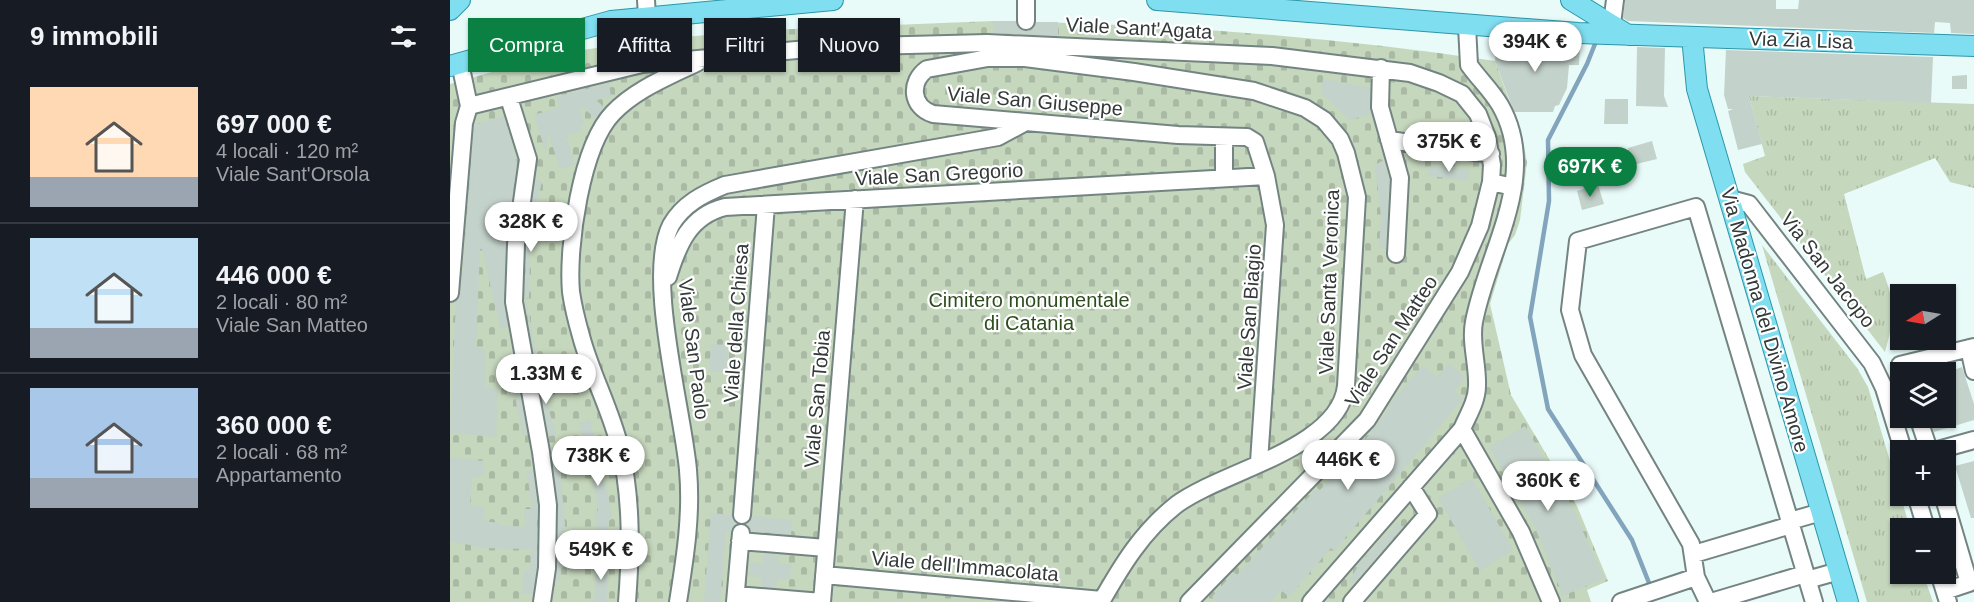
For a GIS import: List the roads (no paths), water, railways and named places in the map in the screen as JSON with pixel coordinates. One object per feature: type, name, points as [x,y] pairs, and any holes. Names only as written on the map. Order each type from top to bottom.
[{"type":"main road","points":[[450,10],[460,0]]},
{"type":"main road","points":[[455,65],[610,21],[647,8],[833,0]]},
{"type":"main road","name":"Via Zia Lisa","points":[[1157,0],[1287,5],[1467,26],[1620,30],[1692,36],[1974,46]]},
{"type":"main road","points":[[1552,29],[1563,20],[1565,13],[1563,0]]},
{"type":"main road","name":"Via Zia Lisa","points":[[1571,0],[1620,30]]},
{"type":"main road","name":"Via Madonna del Divino Amore","points":[[1692,36],[1697,89],[1848,602]]},
{"type":"street","points":[[1026,0],[1026,40]]},
{"type":"street","points":[[1615,0],[1620,30]]},
{"type":"street","points":[[1311,602],[1462,429],[1476,400],[1478,386],[1473,323],[1516,170],[1509,128],[1489,88],[1469,65],[1467,26]]},
{"type":"street","name":"Viale Sant'Agata","points":[[469,106],[642,64],[830,47],[1026,40],[1272,56],[1381,68],[1429,80],[1462,94],[1478,114],[1491,154]]},
{"type":"street","name":"Viale San Giuseppe","points":[[1026,40],[988,58],[927,69],[920,74],[914,86],[916,101],[925,111],[1024,123],[1224,138],[1247,137],[1255,142],[1266,176]]},
{"type":"street","name":"Viale Santa Veronica","points":[[1026,40],[1188,79],[1254,91],[1305,108],[1324,120],[1340,139],[1354,177],[1357,215],[1345,398],[1326,424],[1292,447],[1194,494],[1162,516],[1131,551],[1101,601]]},
{"type":"street","points":[[627,602],[630,526],[620,447],[584,348],[571,293],[572,239],[588,162],[603,126],[612,114],[648,87],[701,60]]},
{"type":"street","points":[[450,293],[464,123],[469,106],[455,65]]},
{"type":"street","points":[[1381,68],[1380,107],[1400,178],[1396,254]]},
{"type":"street","points":[[509,98],[528,159],[516,244],[514,302],[541,452],[548,506],[548,548],[542,602]]},
{"type":"street","name":"Viale San Paolo","points":[[678,602],[688,540],[690,496],[686,447],[669,351],[664,291],[664,247],[671,226],[686,207],[705,193],[739,182],[998,137],[1024,123]]},
{"type":"street","points":[[1224,138],[1224,178]]},
{"type":"street","points":[[1389,140],[1491,154]]},
{"type":"street","name":"Viale San Matteo","points":[[1189,602],[1367,420],[1460,272],[1480,226],[1491,182],[1491,154]]},
{"type":"street","name":"Viale San Biagio","points":[[1259,462],[1275,243],[1274,208],[1266,176]]},
{"type":"street","name":"Viale San Gregorio","points":[[664,291],[681,240],[696,221],[714,210],[1266,176]]},
{"type":"street","points":[[1491,182],[1513,187]]},
{"type":"street","name":"Via San Jacopo","points":[[1730,199],[1749,204],[1872,363],[1884,388],[1900,440]]},
{"type":"street","name":"Viale San Tobia","points":[[822,602],[855,200]]},
{"type":"street","name":"Viale della Chiesa","points":[[742,516],[766,205]]},
{"type":"street","points":[[1689,579],[1694,554],[1583,356],[1570,310],[1578,241],[1696,207],[1814,602]]},
{"type":"street","points":[[1922,362],[1972,348],[1974,371]]},
{"type":"street","points":[[1872,363],[1890,366]]},
{"type":"street","points":[[1462,429],[1521,532],[1551,602]]},
{"type":"street","points":[[1956,445],[1974,440]]},
{"type":"street","points":[[1352,602],[1428,514],[1411,487]]},
{"type":"street","points":[[1946,506],[1969,583],[1946,596]]},
{"type":"street","points":[[1694,554],[1821,512]]},
{"type":"street","points":[[822,602],[735,598],[740,537],[826,548]]},
{"type":"street","points":[[1689,579],[1709,602],[1806,577],[1839,571]]},
{"type":"street","name":"Viale dell'Immacolata","points":[[824,575],[1101,601]]},
{"type":"street","points":[[1621,602],[1689,579]]},
{"type":"waterway","points":[[1595,44],[1548,140],[1549,201],[1530,317],[1548,409],[1632,540],[1651,588]]},
{"type":"park label","name":"Cimitero monumentale di Catania","points":[[1029,312]]}]
